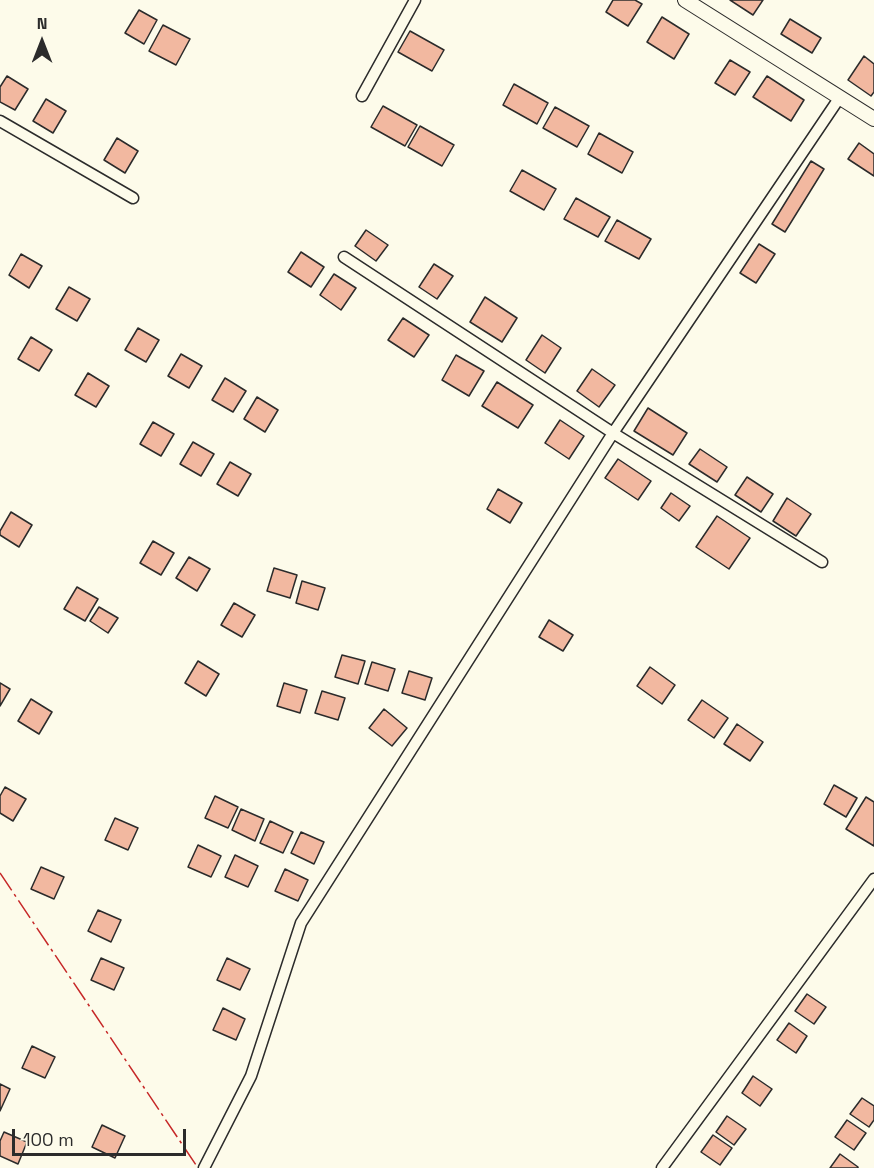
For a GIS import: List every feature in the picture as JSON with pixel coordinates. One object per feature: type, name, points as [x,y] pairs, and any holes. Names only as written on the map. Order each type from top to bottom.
[{"type":"street","points":[[362,96],[415,0]]},
{"type":"street","points":[[686,0],[874,119]]},
{"type":"street","points":[[204,1168],[251,1076],[301,923],[613,433],[840,97]]},
{"type":"street","points":[[0,121],[133,198]]},
{"type":"street","points":[[344,256],[613,433],[822,562]]},
{"type":"street","points":[[662,1168],[874,879]]},
{"type":"building","points":[[613,0],[635,0],[642,4],[628,26],[606,12]]},
{"type":"building","points":[[730,0],[763,0],[753,15]]},
{"type":"building","points":[[139,10],[157,20],[144,44],[125,33]]},
{"type":"building","points":[[662,17],[689,34],[674,59],[647,42]]},
{"type":"building","points":[[790,19],[821,38],[812,53],[781,34]]},
{"type":"building","points":[[163,25],[190,39],[176,65],[149,51]]},
{"type":"building","points":[[410,31],[444,50],[432,71],[398,52]]},
{"type":"building","points":[[864,56],[874,64],[874,92],[871,96],[848,80]]},
{"type":"building","points":[[730,60],[750,72],[735,95],[715,83]]},
{"type":"building","points":[[7,76],[28,89],[15,110],[0,102],[0,87]]},
{"type":"building","points":[[767,76],[804,100],[791,121],[753,97]]},
{"type":"building","points":[[514,84],[548,103],[537,124],[503,105]]},
{"type":"building","points":[[46,99],[66,111],[53,133],[33,121]]},
{"type":"building","points":[[383,106],[417,125],[405,146],[371,127]]},
{"type":"building","points":[[555,107],[589,126],[577,147],[543,128]]},
{"type":"building","points":[[420,126],[454,145],[442,166],[408,147]]},
{"type":"building","points":[[599,133],[633,152],[622,173],[588,154]]},
{"type":"building","points":[[117,138],[138,151],[125,173],[104,160]]},
{"type":"building","points":[[859,143],[874,154],[874,176],[848,159]]},
{"type":"building","points":[[811,161],[824,169],[785,232],[772,224]]},
{"type":"building","points":[[522,170],[556,189],[544,210],[510,191]]},
{"type":"building","points":[[576,198],[610,217],[598,237],[564,219]]},
{"type":"building","points":[[617,220],[651,239],[639,259],[605,241]]},
{"type":"building","points":[[366,230],[388,245],[376,261],[355,246]]},
{"type":"building","points":[[759,244],[775,254],[756,283],[740,273]]},
{"type":"building","points":[[301,252],[324,267],[311,287],[288,272]]},
{"type":"building","points":[[21,254],[42,266],[29,288],[9,275]]},
{"type":"building","points":[[434,264],[453,276],[437,299],[419,287]]},
{"type":"building","points":[[334,274],[356,288],[341,310],[320,295]]},
{"type":"building","points":[[69,287],[90,299],[77,321],[56,309]]},
{"type":"building","points":[[485,297],[517,318],[502,342],[470,322]]},
{"type":"building","points":[[403,318],[429,335],[414,357],[388,340]]},
{"type":"building","points":[[138,328],[159,340],[146,362],[125,350]]},
{"type":"building","points":[[542,335],[561,348],[545,373],[526,360]]},
{"type":"building","points":[[31,337],[52,350],[39,371],[18,359]]},
{"type":"building","points":[[181,354],[202,366],[189,388],[168,376]]},
{"type":"building","points":[[456,355],[484,371],[469,396],[442,380]]},
{"type":"building","points":[[592,369],[615,385],[599,407],[577,391]]},
{"type":"building","points":[[88,373],[109,386],[96,407],[75,395]]},
{"type":"building","points":[[225,378],[246,391],[233,412],[212,400]]},
{"type":"building","points":[[497,382],[533,405],[518,428],[482,406]]},
{"type":"building","points":[[257,397],[278,410],[265,432],[244,419]]},
{"type":"building","points":[[648,408],[687,433],[673,455],[634,431]]},
{"type":"building","points":[[560,420],[584,436],[569,459],[545,443]]},
{"type":"building","points":[[153,422],[174,434],[161,456],[140,444]]},
{"type":"building","points":[[193,442],[214,454],[201,476],[180,464]]},
{"type":"building","points":[[700,449],[727,467],[717,482],[689,464]]},
{"type":"building","points":[[618,459],[651,481],[638,500],[605,478]]},
{"type":"building","points":[[230,462],[251,474],[238,496],[217,484]]},
{"type":"building","points":[[747,477],[773,494],[761,512],[735,495]]},
{"type":"building","points":[[498,489],[522,503],[510,523],[487,509]]},
{"type":"building","points":[[671,493],[690,506],[679,521],[661,508]]},
{"type":"building","points":[[787,498],[811,514],[796,536],[773,521]]},
{"type":"building","points":[[11,512],[32,525],[19,547],[0,535]]},
{"type":"building","points":[[717,516],[750,538],[729,569],[696,547]]},
{"type":"building","points":[[153,541],[174,553],[161,575],[140,563]]},
{"type":"building","points":[[189,557],[210,569],[197,591],[176,578]]},
{"type":"building","points":[[274,568],[297,575],[290,598],[267,591]]},
{"type":"building","points":[[302,581],[325,588],[318,610],[296,603]]},
{"type":"building","points":[[77,587],[98,599],[85,621],[64,609]]},
{"type":"building","points":[[234,603],[255,615],[242,637],[221,625]]},
{"type":"building","points":[[99,607],[118,618],[108,633],[90,621]]},
{"type":"building","points":[[549,620],[573,635],[563,651],[539,637]]},
{"type":"building","points":[[342,655],[365,661],[358,684],[335,677]]},
{"type":"building","points":[[198,661],[219,674],[206,696],[185,683]]},
{"type":"building","points":[[372,662],[395,669],[388,691],[365,684]]},
{"type":"building","points":[[650,667],[675,685],[662,704],[637,686]]},
{"type":"building","points":[[409,671],[432,678],[425,700],[402,693]]},
{"type":"building","points":[[0,683],[10,689],[0,706]]},
{"type":"building","points":[[284,683],[307,690],[300,713],[277,706]]},
{"type":"building","points":[[322,691],[345,698],[338,720],[315,713]]},
{"type":"building","points":[[31,699],[52,712],[39,734],[18,721]]},
{"type":"building","points":[[702,700],[728,718],[714,738],[688,720]]},
{"type":"building","points":[[384,709],[407,728],[392,746],[369,728]]},
{"type":"building","points":[[737,724],[763,742],[750,761],[724,744]]},
{"type":"building","points":[[834,785],[857,798],[846,817],[824,804]]},
{"type":"building","points":[[5,787],[26,799],[13,821],[0,813],[0,796]]},
{"type":"building","points":[[215,796],[238,807],[228,828],[205,818]]},
{"type":"building","points":[[866,797],[874,802],[874,846],[846,829]]},
{"type":"building","points":[[241,809],[264,819],[255,841],[232,830]]},
{"type":"building","points":[[115,818],[138,828],[128,850],[105,840]]},
{"type":"building","points":[[270,821],[293,832],[283,853],[260,843]]},
{"type":"building","points":[[301,832],[324,842],[314,864],[291,853]]},
{"type":"building","points":[[198,845],[221,856],[211,877],[188,867]]},
{"type":"building","points":[[235,855],[258,866],[248,887],[225,877]]},
{"type":"building","points":[[41,867],[64,877],[54,899],[31,889]]},
{"type":"building","points":[[285,869],[308,880],[298,901],[275,891]]},
{"type":"building","points":[[98,910],[121,920],[111,942],[88,931]]},
{"type":"building","points":[[101,958],[124,968],[114,990],[91,980]]},
{"type":"building","points":[[227,958],[250,969],[240,990],[217,980]]},
{"type":"building","points":[[807,994],[826,1007],[814,1024],[795,1011]]},
{"type":"building","points":[[223,1008],[245,1019],[236,1040],[213,1030]]},
{"type":"building","points":[[789,1023],[807,1036],[796,1053],[777,1040]]},
{"type":"building","points":[[32,1046],[55,1057],[45,1078],[22,1068]]},
{"type":"building","points":[[753,1076],[772,1089],[760,1106],[742,1093]]},
{"type":"building","points":[[0,1084],[10,1089],[0,1111]]},
{"type":"building","points":[[862,1098],[874,1106],[874,1120],[869,1127],[850,1114]]},
{"type":"building","points":[[727,1116],[746,1129],[734,1145],[716,1132]]},
{"type":"building","points":[[847,1120],[866,1133],[854,1150],[835,1137]]},
{"type":"building","points":[[102,1125],[125,1136],[115,1158],[92,1147]]},
{"type":"building","points":[[4,1132],[27,1142],[18,1164],[0,1156],[0,1141]]},
{"type":"building","points":[[713,1135],[732,1148],[720,1165],[701,1152]]},
{"type":"building","points":[[840,1154],[858,1167],[858,1168],[830,1168]]},
{"type":"power","points":[[0,873],[198,1168]]}]
